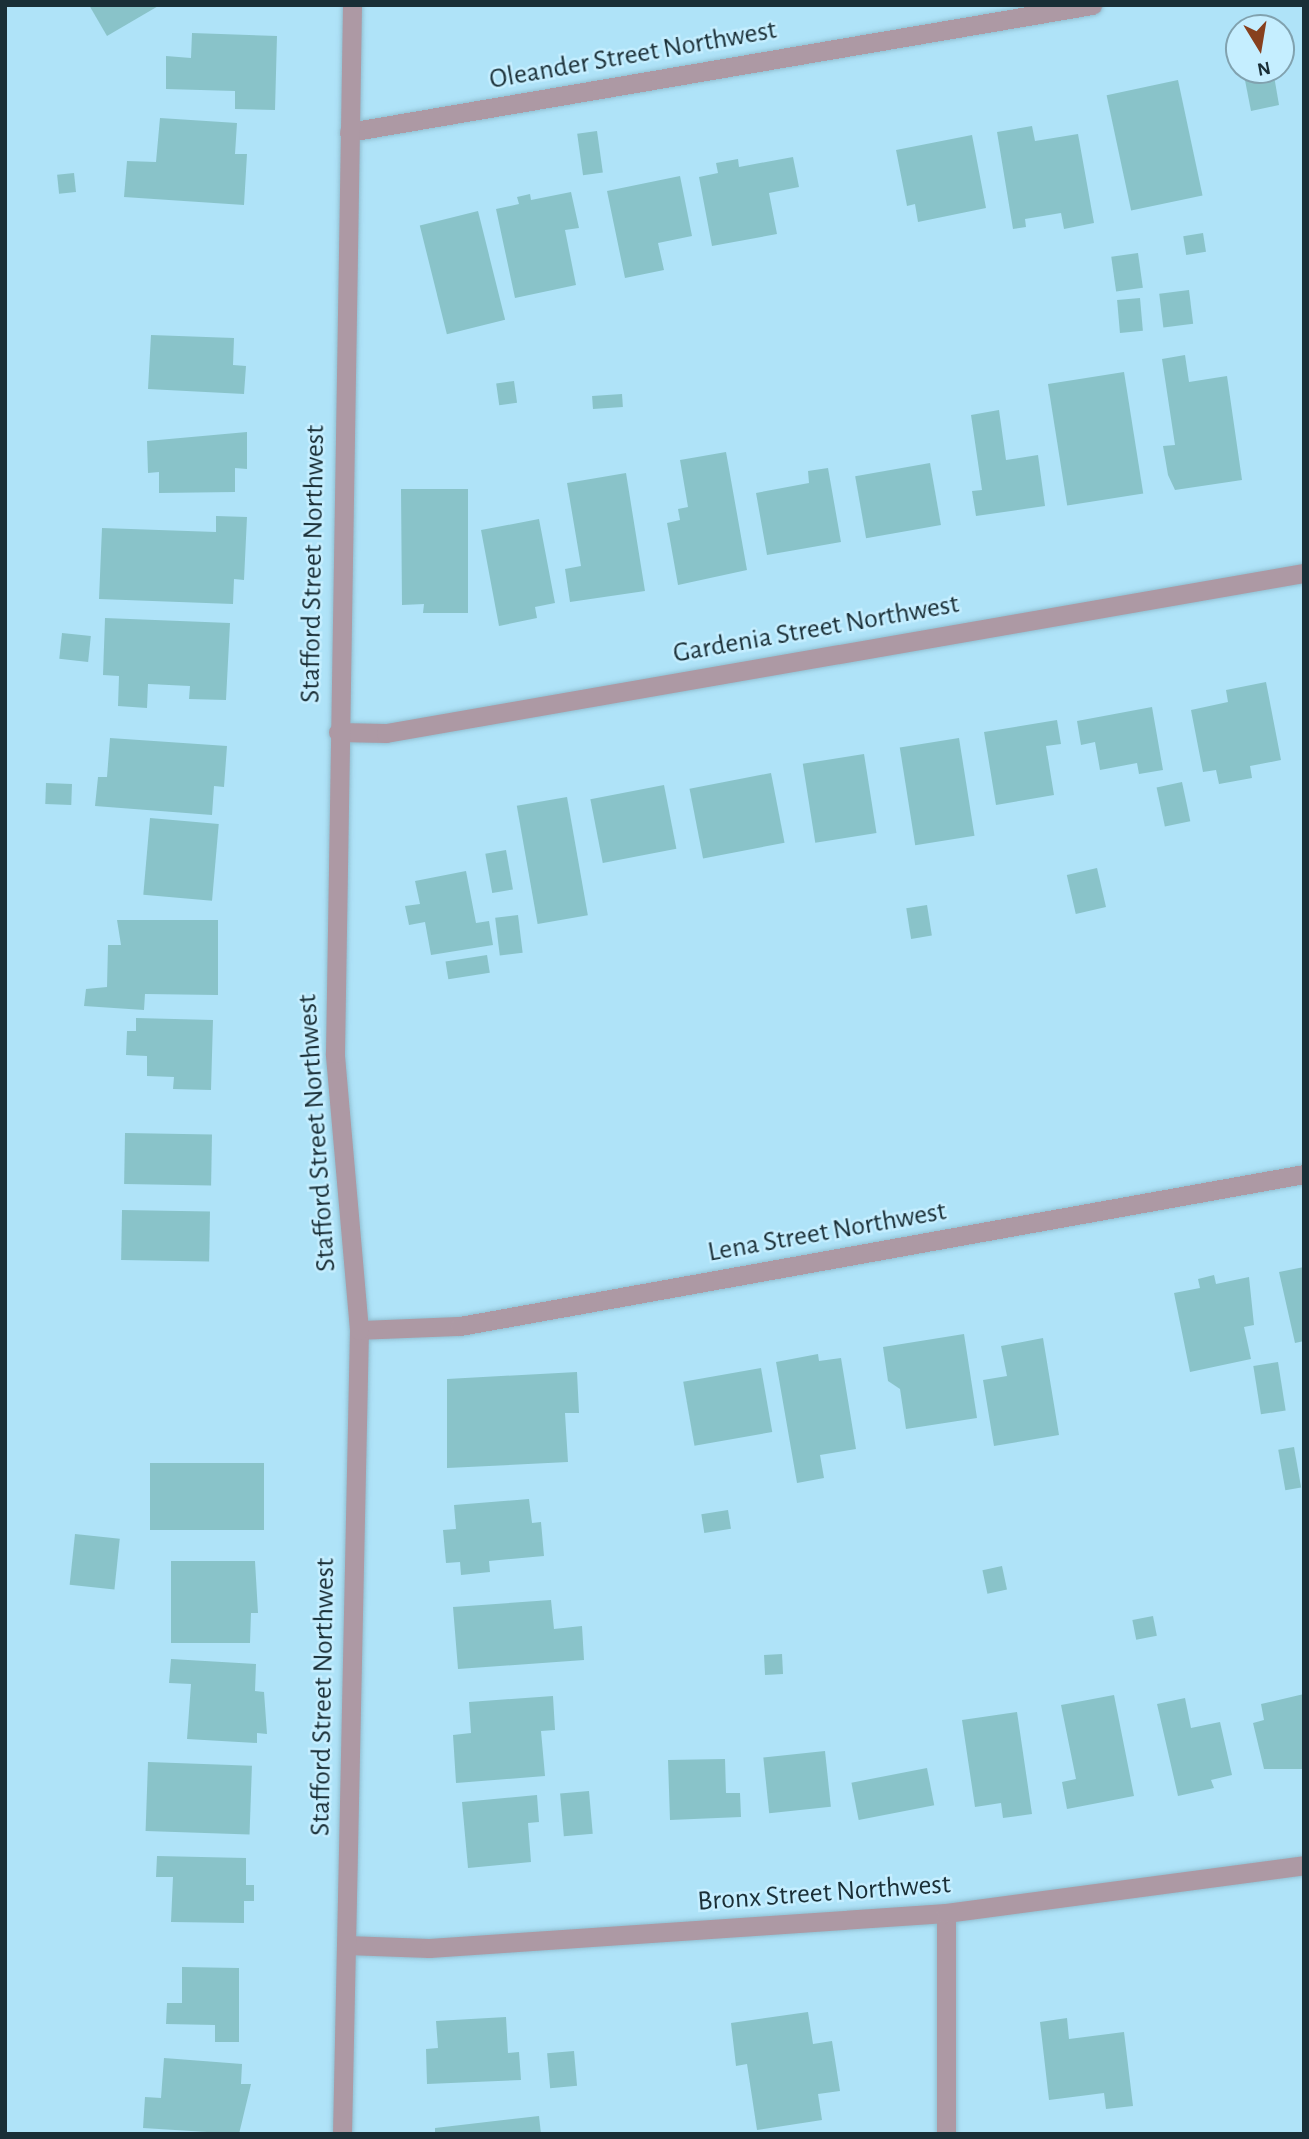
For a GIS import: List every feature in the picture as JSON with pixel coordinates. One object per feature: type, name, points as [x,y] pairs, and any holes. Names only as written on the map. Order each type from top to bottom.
[{"type":"street","name":"Stafford Street Northwest","points":[[342,2134],[359,1330],[335,1053],[338,732],[352,5]]},
{"type":"street","name":"Oleander Street Northwest","points":[[349,132],[1092,5]]},
{"type":"street","name":"Gardenia Street Northwest","points":[[338,732],[386,733],[1304,573]]},
{"type":"street","name":"Lena Street Northwest","points":[[359,1330],[460,1326],[1304,1174]]},
{"type":"street","name":"Bronx Street Northwest","points":[[346,1945],[429,1948],[946,1913],[1304,1865]]},
{"type":"street","points":[[946,1913],[946,2134]]},
{"type":"building","points":[[89,5],[160,5],[107,36]]},
{"type":"building","points":[[192,33],[277,36],[275,110],[235,109],[235,91],[166,89],[166,56],[191,58]]},
{"type":"building","points":[[1178,80],[1203,195],[1131,211],[1107,95]]},
{"type":"building","points":[[1246,84],[1275,84],[1279,105],[1251,111]]},
{"type":"building","points":[[160,118],[237,123],[235,154],[247,154],[244,205],[124,197],[127,161],[156,162]]},
{"type":"building","points":[[1032,126],[1035,141],[1078,134],[1094,223],[1064,229],[1061,213],[1025,219],[1026,227],[1013,229],[997,132]]},
{"type":"building","points":[[597,131],[603,173],[583,175],[577,134]]},
{"type":"building","points":[[972,135],[986,208],[918,222],[915,204],[907,206],[896,150]]},
{"type":"building","points":[[793,157],[799,187],[769,193],[777,234],[712,246],[699,177],[718,173],[716,163],[738,159],[739,167]]},
{"type":"building","points":[[74,173],[76,192],[59,194],[57,175]]},
{"type":"building","points":[[680,176],[692,236],[658,243],[664,270],[625,278],[607,191]]},
{"type":"building","points":[[571,192],[579,228],[565,230],[576,285],[515,298],[496,209],[519,204],[517,197],[530,194],[531,200]]},
{"type":"building","points":[[478,211],[505,320],[447,334],[420,226]]},
{"type":"building","points":[[1203,233],[1206,252],[1186,255],[1183,236]]},
{"type":"building","points":[[1138,253],[1143,288],[1116,291],[1111,257]]},
{"type":"building","points":[[1189,290],[1193,324],[1163,327],[1159,294]]},
{"type":"building","points":[[1140,298],[1143,331],[1120,333],[1117,300]]},
{"type":"building","points":[[151,335],[234,338],[233,365],[246,366],[244,394],[148,389]]},
{"type":"building","points":[[1185,355],[1189,382],[1227,376],[1242,480],[1175,490],[1168,475],[1163,446],[1175,445],[1162,359]]},
{"type":"building","points":[[1124,372],[1143,493],[1067,506],[1048,384]]},
{"type":"building","points":[[514,381],[517,403],[499,405],[496,384]]},
{"type":"building","points":[[622,394],[623,407],[593,409],[592,396]]},
{"type":"building","points":[[999,410],[1006,460],[1038,455],[1045,506],[976,516],[972,491],[982,490],[971,415]]},
{"type":"building","points":[[247,432],[247,469],[235,468],[235,492],[159,493],[159,472],[148,473],[147,441]]},
{"type":"building","points":[[726,452],[747,570],[678,585],[667,523],[680,520],[678,509],[688,507],[680,460]]},
{"type":"building","points":[[930,463],[941,525],[866,538],[855,476]]},
{"type":"building","points":[[828,468],[841,542],[767,555],[756,493],[809,483],[808,471]]},
{"type":"building","points":[[626,473],[645,591],[570,602],[565,569],[581,566],[567,483]]},
{"type":"building","points":[[401,489],[468,489],[468,613],[423,613],[424,604],[402,605]]},
{"type":"building","points":[[216,516],[247,517],[244,580],[234,579],[233,604],[99,599],[102,528],[216,532]]},
{"type":"building","points":[[539,519],[555,603],[535,607],[537,618],[499,626],[481,530]]},
{"type":"building","points":[[105,618],[230,623],[226,700],[189,699],[190,686],[148,684],[147,708],[118,706],[119,676],[103,675]]},
{"type":"building","points":[[62,633],[91,636],[88,662],[59,659]]},
{"type":"building","points":[[1266,682],[1281,760],[1250,766],[1252,778],[1219,784],[1216,770],[1203,772],[1191,710],[1228,702],[1226,690]]},
{"type":"building","points":[[1152,707],[1163,770],[1139,774],[1137,763],[1100,770],[1095,742],[1081,745],[1077,721]]},
{"type":"building","points":[[1057,720],[1061,744],[1046,746],[1054,795],[996,805],[984,732]]},
{"type":"building","points":[[110,738],[227,746],[224,787],[214,786],[212,815],[95,806],[98,777],[107,777]]},
{"type":"building","points":[[959,738],[974,836],[915,845],[900,747]]},
{"type":"building","points":[[864,754],[877,833],[815,843],[803,764]]},
{"type":"building","points":[[771,773],[785,843],[703,859],[690,789]]},
{"type":"building","points":[[1182,782],[1190,821],[1165,827],[1157,787]]},
{"type":"building","points":[[46,783],[72,784],[71,805],[45,804]]},
{"type":"building","points":[[664,785],[676,849],[603,863],[590,799]]},
{"type":"building","points":[[567,797],[588,915],[538,924],[517,806]]},
{"type":"building","points":[[150,818],[219,824],[212,901],[143,895]]},
{"type":"building","points":[[506,850],[513,889],[492,893],[485,854]]},
{"type":"building","points":[[1097,868],[1106,907],[1076,914],[1067,875]]},
{"type":"building","points":[[466,871],[476,923],[489,921],[493,945],[431,955],[425,922],[409,925],[405,906],[420,904],[415,881]]},
{"type":"building","points":[[927,905],[932,936],[911,939],[906,908]]},
{"type":"building","points":[[518,915],[523,953],[500,956],[495,918]]},
{"type":"building","points":[[117,920],[218,920],[218,995],[145,994],[144,1010],[84,1006],[86,989],[107,987],[108,945],[121,945]]},
{"type":"building","points":[[487,955],[490,973],[448,979],[446,962]]},
{"type":"building","points":[[136,1018],[213,1020],[211,1090],[173,1089],[174,1077],[147,1076],[147,1056],[126,1055],[127,1031],[136,1031]]},
{"type":"building","points":[[125,1133],[212,1135],[211,1186],[124,1184]]},
{"type":"building","points":[[122,1210],[210,1212],[209,1262],[121,1260]]},
{"type":"building","points":[[1304,1267],[1304,1341],[1295,1343],[1279,1272]]},
{"type":"building","points":[[1214,1275],[1216,1284],[1249,1277],[1254,1325],[1244,1327],[1251,1359],[1190,1372],[1174,1293],[1200,1288],[1198,1279]]},
{"type":"building","points":[[964,1334],[977,1418],[906,1429],[900,1389],[888,1381],[883,1347]]},
{"type":"building","points":[[1043,1338],[1059,1435],[994,1446],[983,1380],[1007,1376],[1001,1346]]},
{"type":"building","points":[[818,1354],[819,1361],[841,1358],[856,1449],[820,1455],[824,1478],[797,1483],[776,1362]]},
{"type":"building","points":[[1278,1362],[1286,1410],[1261,1414],[1253,1366]]},
{"type":"building","points":[[761,1368],[772,1432],[694,1446],[683,1382]]},
{"type":"building","points":[[577,1372],[579,1413],[565,1413],[568,1462],[447,1468],[447,1379]]},
{"type":"building","points":[[1294,1447],[1301,1487],[1285,1490],[1278,1450]]},
{"type":"building","points":[[150,1463],[264,1463],[264,1530],[150,1530]]},
{"type":"building","points":[[529,1499],[532,1523],[541,1522],[544,1556],[489,1561],[490,1572],[461,1575],[460,1562],[446,1563],[443,1530],[456,1529],[454,1505]]},
{"type":"building","points":[[728,1510],[731,1529],[704,1533],[701,1514]]},
{"type":"building","points":[[75,1534],[120,1539],[114,1589],[70,1585]]},
{"type":"building","points":[[171,1561],[255,1561],[258,1613],[251,1613],[250,1643],[171,1643]]},
{"type":"building","points":[[1002,1566],[1007,1589],[987,1594],[982,1570]]},
{"type":"building","points":[[551,1600],[554,1629],[582,1626],[584,1660],[458,1669],[453,1607]]},
{"type":"building","points":[[1153,1616],[1157,1636],[1136,1640],[1132,1620]]},
{"type":"building","points":[[782,1654],[783,1674],[765,1675],[764,1655]]},
{"type":"building","points":[[171,1659],[256,1664],[255,1691],[264,1692],[267,1734],[257,1733],[257,1743],[187,1739],[191,1684],[169,1683]]},
{"type":"building","points":[[1304,1694],[1304,1769],[1264,1769],[1253,1723],[1264,1720],[1261,1704]]},
{"type":"building","points":[[1114,1695],[1134,1796],[1067,1809],[1062,1782],[1076,1779],[1061,1705]]},
{"type":"building","points":[[553,1696],[555,1730],[541,1731],[545,1776],[456,1783],[453,1735],[471,1733],[469,1702]]},
{"type":"building","points":[[1185,1698],[1191,1728],[1220,1722],[1232,1775],[1211,1780],[1214,1788],[1178,1796],[1157,1704]]},
{"type":"building","points":[[1017,1712],[1032,1814],[1003,1818],[1001,1803],[975,1807],[962,1720]]},
{"type":"building","points":[[825,1751],[831,1807],[769,1813],[763,1757]]},
{"type":"building","points":[[725,1759],[726,1793],[740,1793],[741,1817],[670,1820],[668,1760]]},
{"type":"building","points":[[148,1762],[252,1766],[250,1835],[146,1831]]},
{"type":"building","points":[[927,1768],[934,1805],[859,1820],[851,1783]]},
{"type":"building","points":[[589,1791],[593,1834],[564,1836],[560,1794]]},
{"type":"building","points":[[537,1795],[539,1822],[528,1823],[531,1862],[468,1868],[462,1802]]},
{"type":"building","points":[[157,1856],[246,1858],[246,1885],[254,1885],[254,1901],[244,1901],[244,1923],[171,1922],[173,1877],[156,1877]]},
{"type":"building","points":[[182,1967],[239,1968],[239,2042],[215,2042],[215,2025],[166,2024],[167,2003],[182,2003]]},
{"type":"building","points":[[808,2012],[813,2044],[832,2041],[840,2091],[818,2094],[822,2120],[757,2130],[747,2064],[736,2066],[731,2023]]},
{"type":"building","points":[[506,2017],[508,2053],[519,2052],[521,2080],[427,2084],[426,2049],[438,2048],[436,2021]]},
{"type":"building","points":[[1067,2018],[1069,2039],[1124,2032],[1133,2106],[1106,2109],[1104,2093],[1049,2100],[1040,2022]]},
{"type":"building","points":[[574,2051],[577,2086],[550,2088],[547,2053]]},
{"type":"building","points":[[164,2058],[242,2064],[241,2084],[251,2084],[239,2134],[143,2128],[145,2097],[161,2098]]},
{"type":"building","points":[[539,2116],[541,2134],[435,2134],[435,2128]]}]
